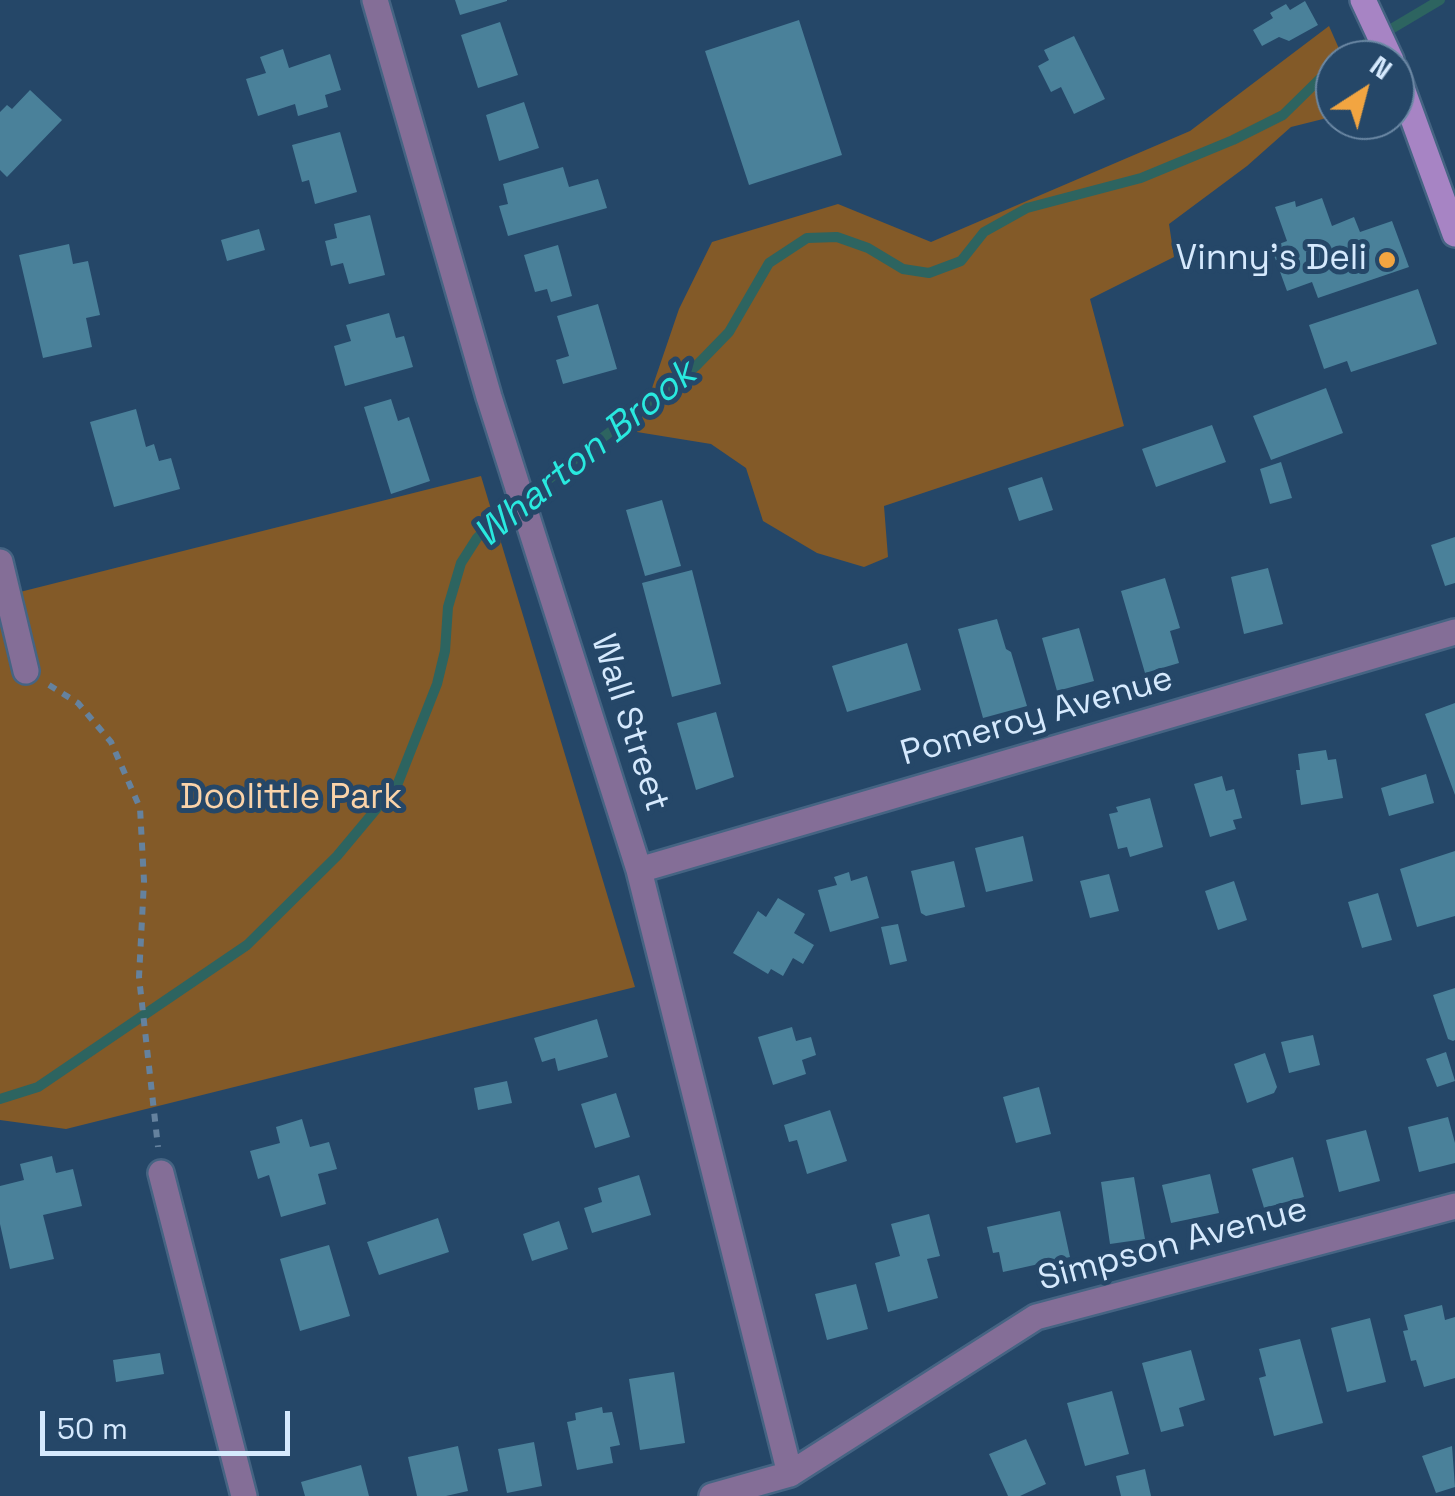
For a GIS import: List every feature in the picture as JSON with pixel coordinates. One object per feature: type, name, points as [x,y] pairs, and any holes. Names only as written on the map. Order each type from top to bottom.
[{"type":"main road","points":[[1365,3],[1382,40]]},
{"type":"main road","points":[[1415,125],[1455,234]]},
{"type":"street","name":"Wall Street","points":[[376,0],[515,478],[639,870],[790,1474]]},
{"type":"street","points":[[0,562],[26,671]]},
{"type":"street","name":"Pomeroy Avenue","points":[[639,870],[1455,632]]},
{"type":"street","points":[[161,1173],[244,1496]]},
{"type":"street","name":"Simpson Avenue","points":[[712,1496],[790,1474],[1036,1317],[1455,1206]]},
{"type":"path","points":[[26,671],[78,703],[111,742],[140,808],[144,880],[139,977],[161,1173]]},
{"type":"green space","points":[[1329,26],[1335,40],[1315,40],[1315,121],[1291,127],[1247,166],[1169,224],[1174,257],[1090,299],[1124,426],[884,506],[888,557],[864,567],[817,553],[763,521],[746,468],[711,444],[637,432],[679,309],[712,242],[838,204],[931,242],[1190,131]]},
{"type":"green space","name":"Doolittle Park","points":[[481,476],[635,987],[66,1129],[0,1120],[0,597]]},
{"type":"building","points":[[455,0],[507,0],[507,1],[460,15]]},
{"type":"building","points":[[1305,1],[1318,25],[1289,41],[1279,37],[1262,46],[1253,30],[1286,4],[1290,10]]},
{"type":"building","points":[[799,20],[842,155],[749,185],[705,51]]},
{"type":"building","points":[[500,22],[518,75],[478,88],[461,35]]},
{"type":"building","points":[[1074,36],[1105,99],[1074,114],[1061,87],[1051,92],[1038,66],[1049,60],[1044,50]]},
{"type":"building","points":[[283,49],[289,68],[330,54],[341,90],[325,95],[328,107],[298,116],[295,104],[258,116],[246,79],[266,73],[260,57]]},
{"type":"building","points":[[30,90],[62,120],[7,177],[0,170],[0,112],[7,105],[12,109]]},
{"type":"building","points":[[524,102],[539,148],[499,161],[486,115]]},
{"type":"building","points":[[340,132],[357,192],[315,204],[309,180],[302,182],[292,145]]},
{"type":"building","points":[[563,167],[569,187],[598,179],[607,208],[508,236],[499,206],[508,204],[503,184]]},
{"type":"building","points":[[1322,198],[1332,226],[1354,217],[1360,232],[1392,221],[1409,267],[1318,298],[1312,282],[1287,291],[1271,247],[1287,241],[1275,207],[1295,201],[1296,207]]},
{"type":"building","points":[[370,215],[385,275],[349,284],[343,263],[331,266],[325,241],[337,238],[334,224]]},
{"type":"building","points":[[259,229],[265,250],[227,261],[221,240]]},
{"type":"building","points":[[69,244],[73,264],[88,261],[100,315],[86,318],[92,347],[43,358],[19,255]]},
{"type":"building","points":[[558,245],[572,296],[551,302],[547,289],[535,292],[524,255]]},
{"type":"building","points":[[1418,289],[1437,344],[1351,372],[1347,361],[1324,369],[1309,325]]},
{"type":"building","points":[[598,304],[617,369],[563,384],[556,360],[569,356],[557,316]]},
{"type":"building","points":[[389,313],[396,338],[404,336],[413,367],[345,386],[334,346],[351,341],[346,325]]},
{"type":"building","points":[[1326,388],[1343,433],[1271,460],[1253,416]]},
{"type":"building","points":[[391,399],[398,421],[409,417],[430,481],[391,494],[364,407]]},
{"type":"building","points":[[136,409],[146,447],[154,444],[159,461],[171,458],[180,489],[114,507],[90,422]]},
{"type":"building","points":[[1212,425],[1226,462],[1156,487],[1142,449]]},
{"type":"building","points":[[1281,462],[1292,498],[1270,504],[1260,469]]},
{"type":"building","points":[[1042,477],[1053,510],[1019,521],[1008,488]]},
{"type":"building","points":[[662,500],[681,566],[645,576],[626,510]]},
{"type":"building","points":[[1455,537],[1455,583],[1445,586],[1431,545]]},
{"type":"building","points":[[1268,568],[1283,624],[1244,634],[1231,577]]},
{"type":"building","points":[[692,570],[721,684],[672,697],[642,583]]},
{"type":"building","points":[[1165,578],[1180,628],[1170,631],[1179,663],[1145,673],[1121,591]]},
{"type":"building","points":[[997,619],[1027,706],[983,718],[958,629]]},
{"type":"building","points":[[1079,628],[1094,681],[1057,691],[1042,638]]},
{"type":"building","points":[[907,643],[921,690],[847,712],[832,666]]},
{"type":"building","points":[[1455,703],[1455,795],[1425,714]]},
{"type":"building","points":[[716,712],[734,777],[696,790],[677,723]]},
{"type":"building","points":[[1326,750],[1328,760],[1336,759],[1343,798],[1301,805],[1298,754]]},
{"type":"building","points":[[1426,774],[1434,803],[1389,816],[1381,788]]},
{"type":"building","points":[[1222,776],[1226,791],[1234,789],[1242,818],[1233,820],[1236,829],[1210,837],[1194,784]]},
{"type":"building","points":[[1150,798],[1163,847],[1130,857],[1127,847],[1118,849],[1109,814],[1118,812],[1116,807]]},
{"type":"building","points":[[1023,836],[1033,881],[986,892],[975,848]]},
{"type":"building","points":[[1455,851],[1455,916],[1417,927],[1400,869]]},
{"type":"building","points":[[954,861],[965,907],[926,916],[921,913],[911,871]]},
{"type":"building","points":[[849,872],[851,881],[867,876],[879,918],[830,932],[818,890],[837,885],[834,877]]},
{"type":"building","points":[[1109,874],[1119,911],[1090,918],[1080,881]]},
{"type":"building","points":[[1234,881],[1247,920],[1218,930],[1205,891]]},
{"type":"building","points":[[1378,893],[1392,940],[1362,948],[1348,902]]},
{"type":"building","points":[[778,898],[805,914],[794,933],[814,945],[803,964],[793,958],[783,976],[771,969],[768,974],[733,953],[758,911],[766,917]]},
{"type":"building","points":[[898,924],[907,961],[890,965],[881,927]]},
{"type":"building","points":[[1455,988],[1453,1041],[1448,1039],[1433,995]]},
{"type":"building","points":[[597,1019],[608,1057],[558,1071],[555,1058],[542,1062],[534,1038]]},
{"type":"building","points":[[792,1027],[796,1041],[811,1037],[816,1055],[802,1060],[806,1074],[773,1085],[758,1037]]},
{"type":"building","points":[[1313,1035],[1320,1065],[1289,1073],[1281,1042]]},
{"type":"building","points":[[1446,1052],[1455,1081],[1437,1087],[1426,1059]]},
{"type":"building","points":[[1265,1053],[1277,1087],[1274,1093],[1247,1103],[1234,1064]]},
{"type":"building","points":[[507,1081],[512,1103],[478,1110],[474,1088]]},
{"type":"building","points":[[1039,1087],[1051,1134],[1016,1143],[1003,1097]]},
{"type":"building","points":[[616,1093],[630,1137],[595,1148],[581,1104]]},
{"type":"building","points":[[830,1110],[847,1161],[807,1174],[797,1140],[789,1142],[784,1125]]},
{"type":"building","points":[[1448,1117],[1455,1143],[1455,1163],[1419,1172],[1408,1127]]},
{"type":"building","points":[[302,1119],[310,1147],[329,1142],[337,1169],[318,1174],[326,1204],[281,1217],[269,1175],[258,1179],[250,1151],[280,1143],[276,1127]]},
{"type":"building","points":[[1366,1130],[1380,1181],[1339,1192],[1326,1140]]},
{"type":"building","points":[[52,1156],[56,1173],[73,1169],[82,1206],[43,1215],[54,1259],[10,1269],[0,1224],[0,1186],[24,1180],[20,1164]]},
{"type":"building","points":[[1293,1157],[1304,1197],[1264,1208],[1252,1169]]},
{"type":"building","points":[[1210,1174],[1219,1213],[1171,1223],[1162,1185]]},
{"type":"building","points":[[639,1175],[651,1215],[592,1233],[584,1208],[602,1202],[598,1188]]},
{"type":"building","points":[[1134,1177],[1145,1239],[1110,1244],[1101,1182]]},
{"type":"building","points":[[1060,1211],[1070,1257],[1003,1272],[999,1252],[993,1253],[987,1227]]},
{"type":"building","points":[[929,1214],[940,1256],[927,1259],[938,1298],[888,1312],[875,1263],[900,1256],[891,1224]]},
{"type":"building","points":[[438,1218],[449,1252],[379,1275],[367,1242]]},
{"type":"building","points":[[559,1221],[568,1249],[532,1261],[523,1234]]},
{"type":"building","points":[[329,1245],[350,1316],[300,1331],[280,1259]]},
{"type":"building","points":[[856,1284],[868,1329],[827,1340],[815,1294]]},
{"type":"building","points":[[1442,1305],[1445,1320],[1455,1317],[1455,1378],[1424,1387],[1416,1360],[1411,1361],[1403,1331],[1408,1330],[1404,1315]]},
{"type":"building","points":[[1370,1318],[1386,1382],[1347,1392],[1331,1328]]},
{"type":"building","points":[[1300,1339],[1323,1423],[1274,1436],[1259,1378],[1266,1376],[1259,1349]]},
{"type":"building","points":[[1191,1350],[1205,1400],[1179,1408],[1184,1426],[1161,1432],[1142,1363]]},
{"type":"building","points":[[160,1353],[164,1374],[116,1382],[113,1360]]},
{"type":"building","points":[[674,1372],[685,1443],[640,1450],[629,1379]]},
{"type":"building","points":[[1112,1391],[1129,1454],[1085,1466],[1067,1403]]},
{"type":"building","points":[[602,1407],[603,1413],[612,1412],[620,1445],[610,1447],[613,1463],[577,1470],[567,1422],[576,1420],[575,1413]]},
{"type":"building","points":[[1026,1439],[1046,1484],[1020,1496],[1008,1496],[989,1454]]},
{"type":"building","points":[[534,1442],[542,1486],[507,1493],[498,1449]]},
{"type":"building","points":[[458,1446],[468,1491],[417,1496],[408,1457]]},
{"type":"building","points":[[1452,1446],[1455,1487],[1436,1493],[1422,1456]]},
{"type":"building","points":[[361,1465],[369,1496],[305,1496],[301,1482]]},
{"type":"building","points":[[1145,1469],[1151,1496],[1121,1496],[1116,1476]]},
{"type":"waterway","name":"Wharton Brook","points":[[1373,40],[1440,0]]},
{"type":"waterway","name":"Wharton Brook","points":[[0,1099],[38,1087],[247,945],[337,856],[398,783],[437,684],[445,651],[448,607],[461,563],[477,538],[696,366],[729,332],[769,263],[807,238],[837,237],[868,248],[903,269],[929,273],[961,261],[984,232],[1027,208],[1141,178],[1233,140],[1283,115],[1315,84]]},
{"type":"place","name":"Vinny’s Deli","points":[[1387,260]]}]
